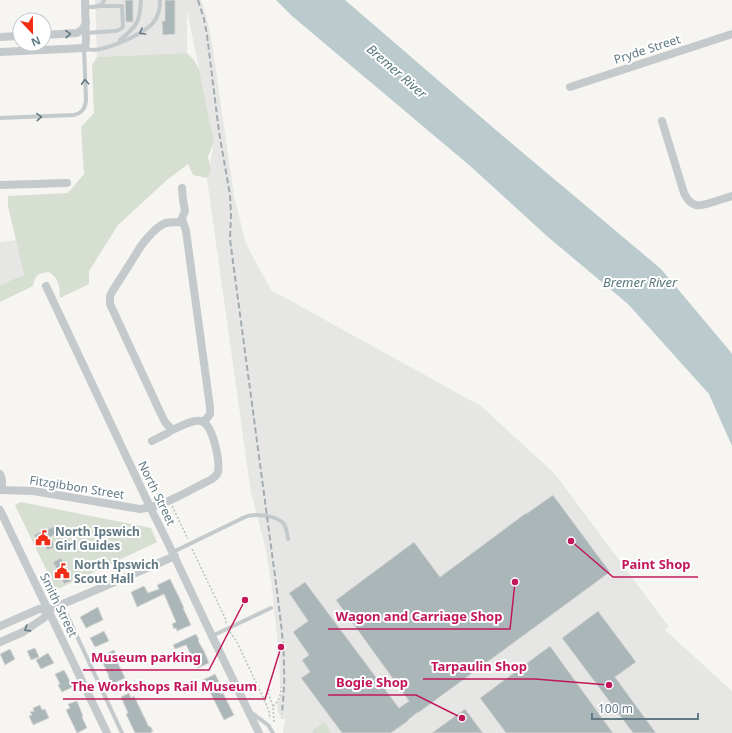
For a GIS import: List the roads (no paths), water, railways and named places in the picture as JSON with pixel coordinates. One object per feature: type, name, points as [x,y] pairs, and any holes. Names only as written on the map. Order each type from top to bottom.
[{"type":"street","points":[[0,52],[84,48],[86,40],[85,4]]},
{"type":"street","points":[[52,35],[77,33],[83,29],[86,21]]},
{"type":"street","name":"Pryde Street","points":[[570,87],[732,34]]},
{"type":"street","points":[[0,37],[12,36]]},
{"type":"street","points":[[662,121],[684,193],[690,202],[702,206],[732,196]]},
{"type":"street","points":[[0,185],[67,183]]},
{"type":"street","points":[[152,441],[172,430],[196,421],[204,422],[210,414],[186,231],[182,218],[185,211],[182,188]]},
{"type":"street","points":[[172,430],[165,422],[161,414],[109,300],[112,292],[145,240],[161,225],[166,223],[183,222]]},
{"type":"street","name":"North Street","points":[[46,286],[259,733]]},
{"type":"street","name":"Fitzgibbon Street","points":[[1,490],[33,491],[135,509],[150,507],[169,500],[212,479],[217,474],[218,465],[215,441],[204,422]]},
{"type":"street","points":[[0,474],[2,480],[1,490]]},
{"type":"street","name":"Smith Street","points":[[0,510],[106,733]]},
{"type":"street","points":[[0,626],[39,609],[48,610],[174,554]]},
{"type":"street","points":[[0,642],[23,632],[44,618],[48,610]]},
{"type":"lane","points":[[97,6],[103,4],[104,0]]},
{"type":"lane","points":[[112,46],[121,40],[136,25],[140,17],[140,0]]},
{"type":"lane","points":[[0,118],[80,114],[84,109],[86,100],[84,48],[88,50],[96,50],[112,46],[151,26],[159,13],[160,0]]},
{"type":"lane","points":[[85,4],[97,6],[122,6],[123,27],[120,30],[115,31],[86,33]]},
{"type":"lane","points":[[174,554],[247,516],[255,515],[280,520],[287,530],[288,539]]},
{"type":"lane","name":"Smith Street","points":[[62,604],[122,733]]},
{"type":"lane","points":[[212,636],[271,608]]},
{"type":"lane","points":[[248,711],[266,723],[272,733]]},
{"type":"water","name":"Bremer River","points":[[276,0],[345,0],[497,131],[661,269],[732,354],[732,446],[709,394],[628,304],[548,237],[469,165],[292,16]]},
{"type":"railway","points":[[198,0],[207,35],[219,132],[230,195],[230,239],[281,620],[284,674],[282,714]]},
{"type":"place","name":"North Ipswich Girl Guides","points":[[43,538]]},
{"type":"place","name":"Paint Shop","points":[[571,541]]},
{"type":"place","name":"North Ipswich Scout Hall","points":[[62,571]]},
{"type":"place","name":"Wagon and Carriage Shop","points":[[515,582]]},
{"type":"place","name":"Museum parking","points":[[245,600]]},
{"type":"place","name":"The Workshops Rail Museum","points":[[281,647]]},
{"type":"place","name":"Tarpaulin Shop","points":[[609,685]]},
{"type":"place","name":"Bogie Shop","points":[[462,718]]}]
